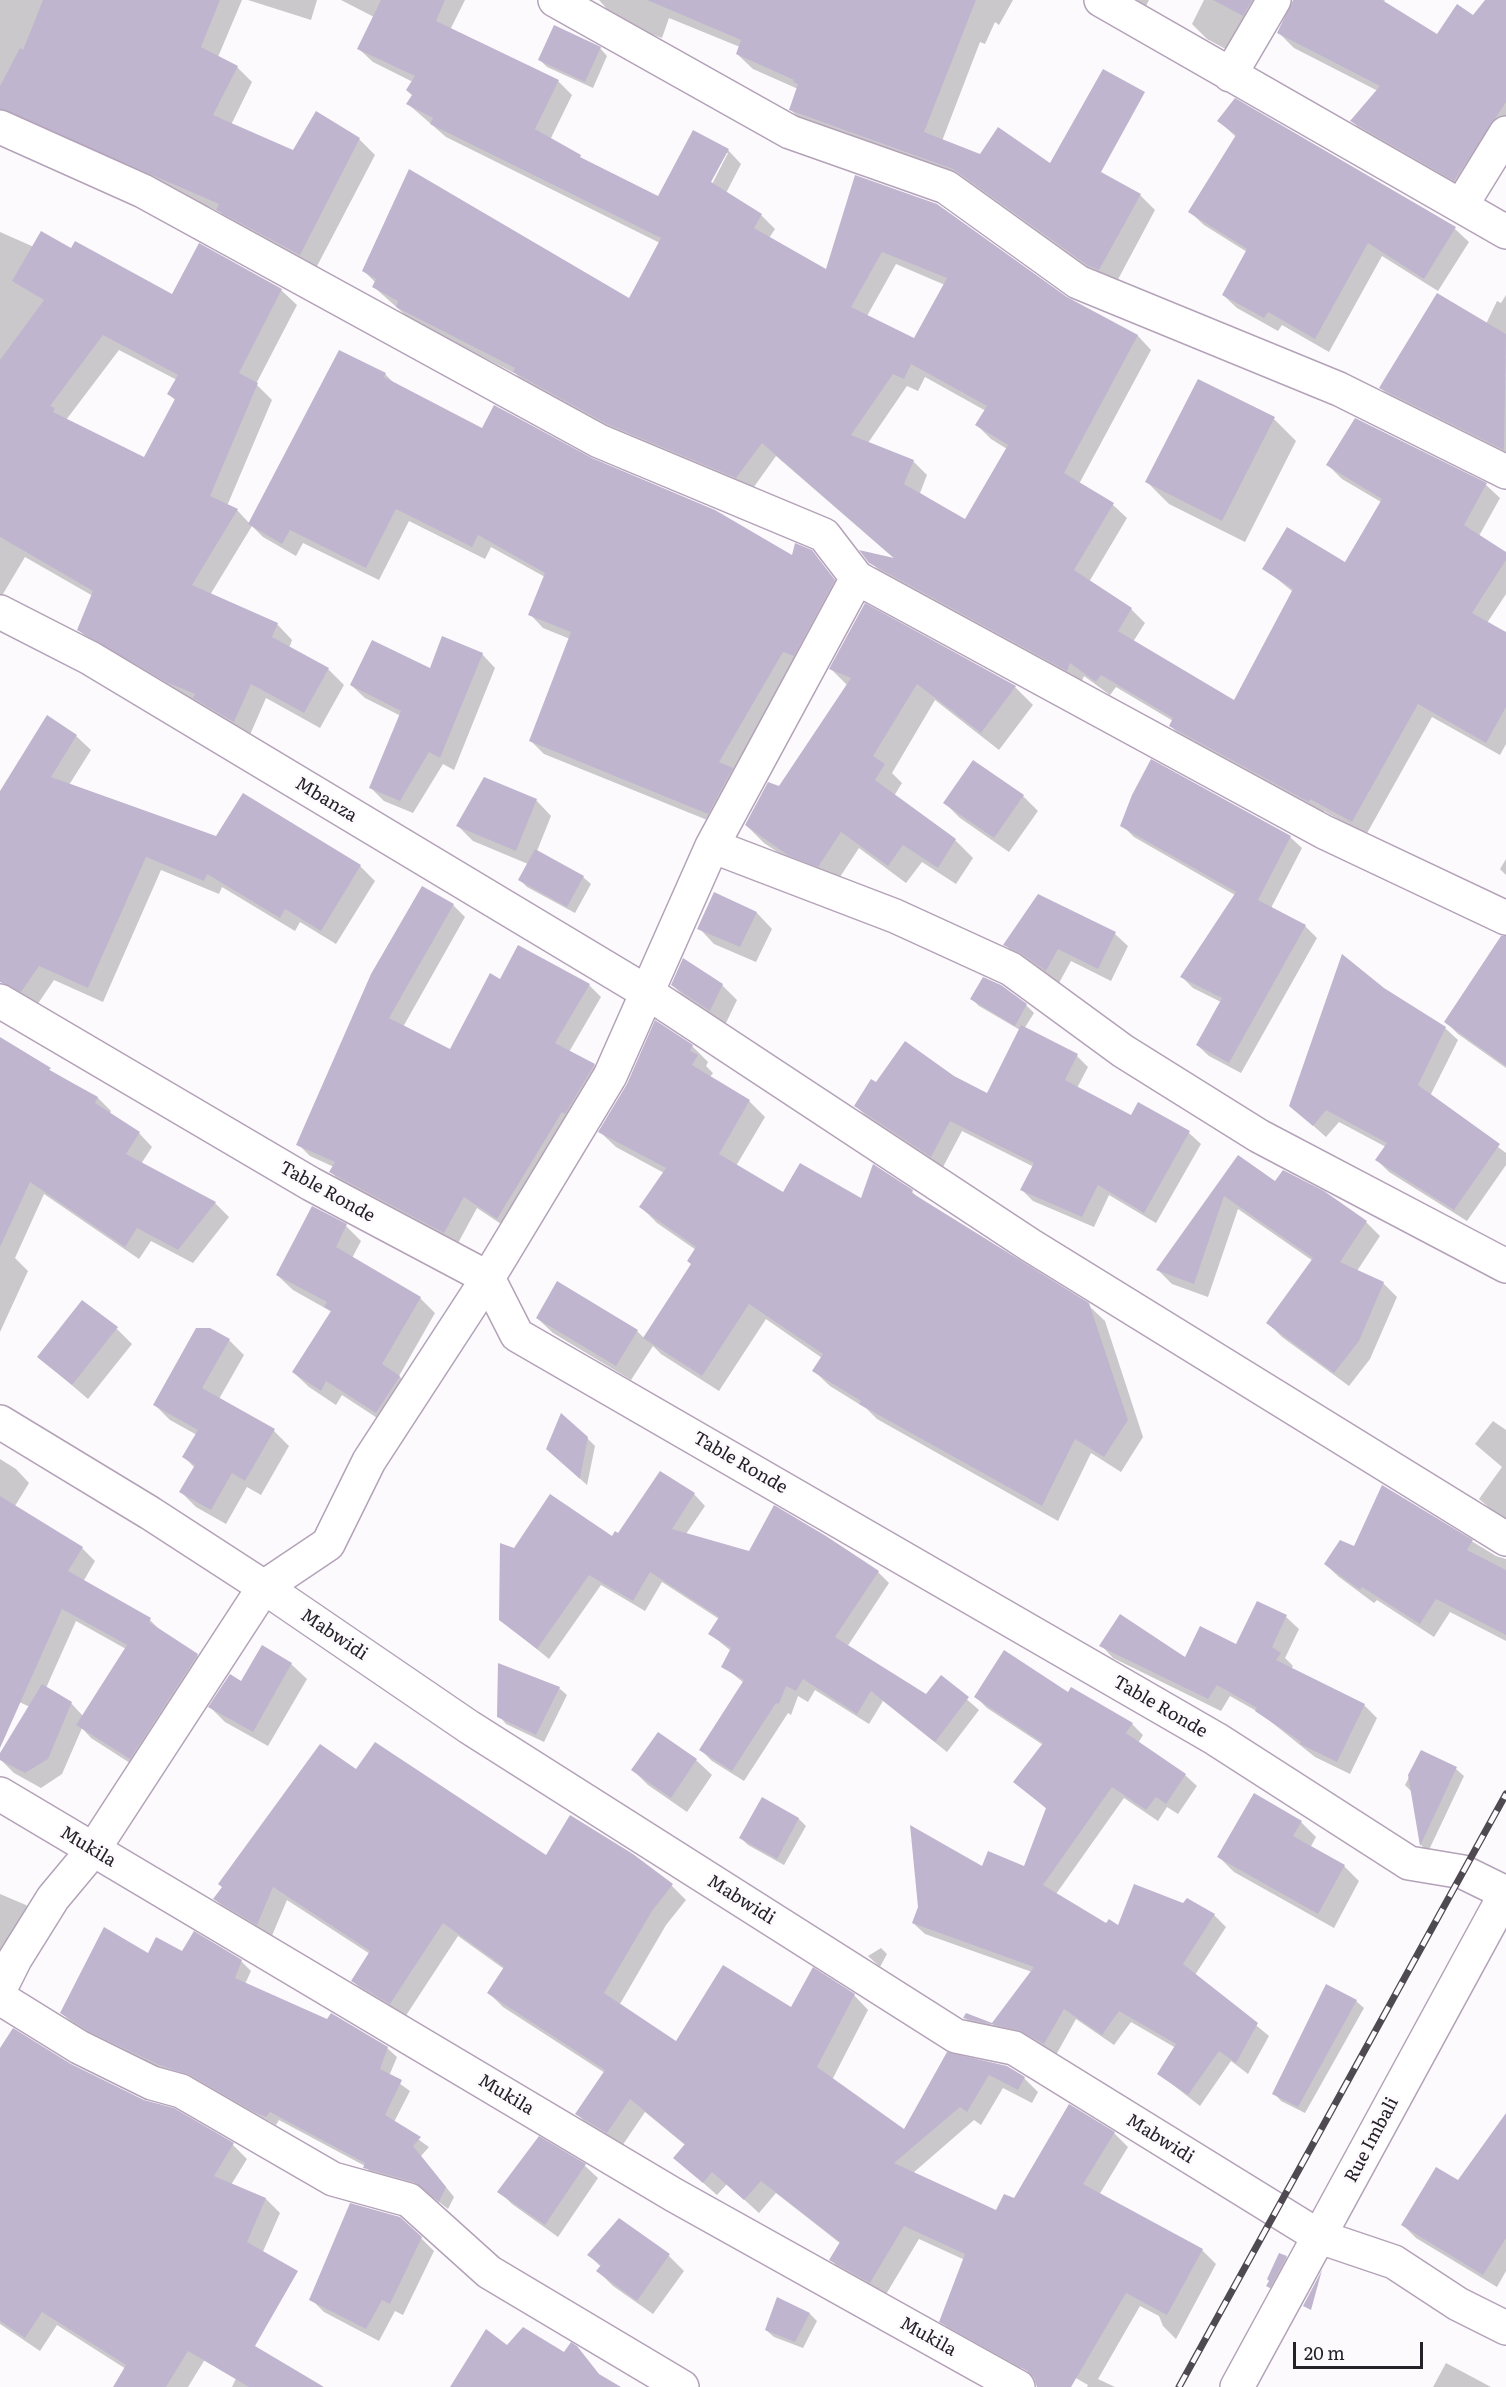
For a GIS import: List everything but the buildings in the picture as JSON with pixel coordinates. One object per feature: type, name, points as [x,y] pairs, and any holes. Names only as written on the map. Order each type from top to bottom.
[{"type":"street","points":[[555,0],[790,132],[946,187],[1078,282],[1340,389],[1506,472]]},
{"type":"street","points":[[1101,0],[1506,232]]},
{"type":"street","points":[[1230,75],[1274,0]]},
{"type":"street","points":[[0,127],[143,191],[599,441],[824,535],[857,578],[1324,832],[1506,918]]},
{"type":"street","points":[[1461,206],[1506,133]]},
{"type":"street","points":[[0,1989],[15,1959],[53,1898],[93,1850],[264,1587],[328,1544],[369,1461],[488,1278],[610,1076],[712,846],[857,578]]},
{"type":"street","name":"Mbanza","points":[[0,612],[90,658],[648,993],[1030,1245],[1506,1539]]},
{"type":"street","points":[[712,846],[895,916],[1011,969],[1123,1051],[1259,1136],[1506,1266]]},
{"type":"street","name":"Table Ronde","points":[[0,1001],[311,1184],[488,1278],[517,1335],[1216,1739],[1409,1863],[1463,1872],[1506,1893]]},
{"type":"street","name":"Mabwidi","points":[[0,1422],[150,1513],[264,1587],[469,1727],[956,2036],[1014,2048],[1320,2237],[1394,2262],[1458,2304],[1506,2328]]},
{"type":"street","name":"Mukila","points":[[0,1794],[674,2195],[1018,2387]]},
{"type":"street","name":"Rue Imbali","points":[[1237,2387],[1506,1893]]},
{"type":"street","points":[[0,1998],[79,2047],[123,2070],[181,2091],[333,2179],[409,2200],[489,2272],[682,2387]]},
{"type":"railway","points":[[1179,2387],[1506,1794]]}]
